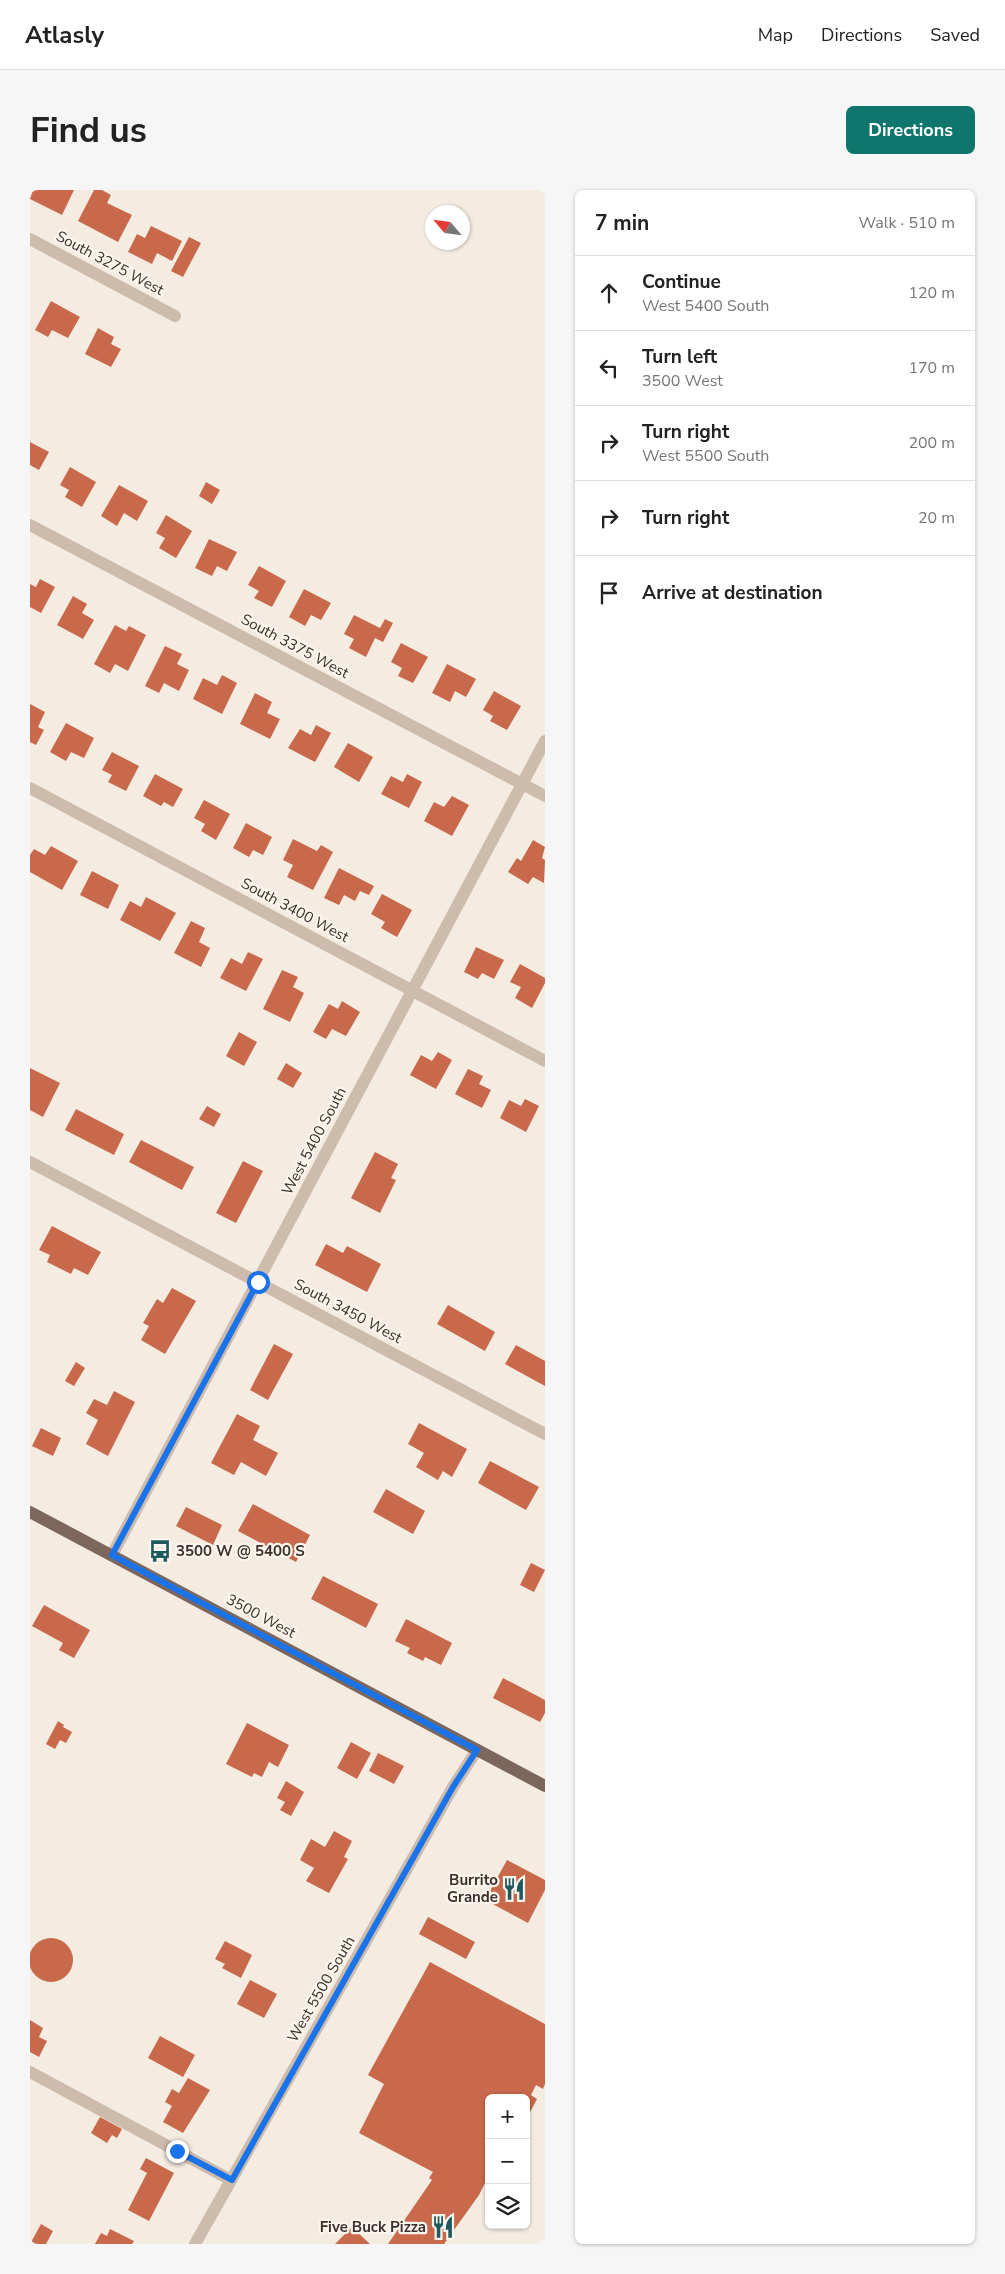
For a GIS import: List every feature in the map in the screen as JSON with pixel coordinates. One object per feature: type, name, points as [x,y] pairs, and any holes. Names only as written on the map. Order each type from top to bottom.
[{"type":"main road","name":"3500 West","points":[[30,1512],[545,1786]]},
{"type":"street","name":"South 3275 West","points":[[30,239],[175,316]]},
{"type":"street","name":"South 3375 West","points":[[30,525],[545,796]]},
{"type":"street","name":"West 5400 South","points":[[112,1555],[545,741]]},
{"type":"street","name":"South 3400 West","points":[[30,788],[545,1061]]},
{"type":"street","name":"South 3450 West","points":[[30,1162],[545,1434]]},
{"type":"street","name":"West 5500 South","points":[[195,2244],[453,1787],[477,1750]]},
{"type":"street","points":[[30,2072],[232,2180]]},
{"type":"building","points":[[33,190],[74,190],[62,215],[30,199]]},
{"type":"building","points":[[94,190],[102,190],[111,195],[107,203],[132,215],[118,242],[78,221]]},
{"type":"building","points":[[151,226],[182,241],[172,261],[157,253],[152,264],[128,252],[137,234],[145,238]]},
{"type":"building","points":[[189,237],[201,243],[183,277],[171,271]]},
{"type":"building","points":[[51,301],[80,317],[68,338],[52,330],[48,337],[35,330]]},
{"type":"building","points":[[98,328],[114,337],[111,344],[121,349],[111,367],[85,354]]},
{"type":"building","points":[[30,442],[49,452],[39,470],[30,465]]},
{"type":"building","points":[[70,467],[96,482],[82,507],[65,497],[69,490],[60,485]]},
{"type":"building","points":[[206,482],[220,490],[212,504],[199,496]]},
{"type":"building","points":[[119,485],[148,501],[137,521],[124,513],[117,526],[101,516]]},
{"type":"building","points":[[166,515],[192,531],[176,558],[159,548],[165,538],[156,533]]},
{"type":"building","points":[[209,539],[237,552],[227,571],[217,566],[212,576],[195,568]]},
{"type":"building","points":[[259,566],[286,581],[272,607],[254,598],[259,591],[248,585]]},
{"type":"building","points":[[40,579],[55,587],[41,613],[30,607],[30,584],[36,587]]},
{"type":"building","points":[[304,589],[331,603],[321,620],[311,615],[305,626],[289,617]]},
{"type":"building","points":[[73,596],[87,604],[82,613],[94,620],[83,639],[57,625]]},
{"type":"building","points":[[354,615],[380,628],[385,619],[393,623],[383,642],[375,638],[366,657],[349,648],[354,639],[344,634]]},
{"type":"building","points":[[115,625],[126,631],[129,626],[146,635],[128,671],[115,664],[110,673],[94,664]]},
{"type":"building","points":[[401,643],[428,657],[413,683],[398,676],[402,668],[391,662]]},
{"type":"building","points":[[165,646],[182,654],[177,664],[189,670],[179,691],[164,683],[159,693],[145,686]]},
{"type":"building","points":[[447,664],[476,679],[466,697],[455,691],[450,702],[432,693]]},
{"type":"building","points":[[222,675],[237,683],[222,714],[193,699],[203,678],[217,685]]},
{"type":"building","points":[[494,691],[521,706],[507,730],[490,721],[493,716],[483,710]]},
{"type":"building","points":[[255,693],[272,702],[267,713],[280,719],[270,739],[240,724]]},
{"type":"building","points":[[30,704],[45,712],[38,727],[44,730],[36,745],[30,742]]},
{"type":"building","points":[[66,723],[94,738],[84,758],[71,752],[66,761],[50,752]]},
{"type":"building","points":[[316,725],[331,733],[315,762],[288,748],[300,729],[311,735]]},
{"type":"building","points":[[348,743],[373,757],[359,782],[334,767]]},
{"type":"building","points":[[112,752],[139,766],[126,791],[108,782],[112,775],[102,770]]},
{"type":"building","points":[[155,774],[183,789],[173,807],[164,802],[161,806],[143,796]]},
{"type":"building","points":[[407,774],[422,782],[409,808],[381,794],[391,776],[403,782]]},
{"type":"building","points":[[452,796],[469,805],[452,836],[424,821],[434,802],[444,807]]},
{"type":"building","points":[[204,800],[230,814],[216,840],[201,831],[205,824],[194,818]]},
{"type":"building","points":[[246,823],[272,837],[263,855],[253,850],[249,857],[233,848]]},
{"type":"building","points":[[293,839],[317,851],[321,845],[333,852],[313,890],[287,877],[293,865],[283,860]]},
{"type":"building","points":[[533,840],[545,847],[542,858],[545,860],[544,883],[533,877],[528,884],[508,872],[517,858],[521,861]]},
{"type":"building","points":[[51,846],[78,861],[62,890],[30,872],[30,855],[34,849],[45,855]]},
{"type":"building","points":[[339,868],[374,886],[369,895],[360,891],[355,901],[344,895],[339,905],[324,898]]},
{"type":"building","points":[[92,871],[119,885],[108,909],[80,895]]},
{"type":"building","points":[[382,894],[412,910],[397,937],[381,928],[385,922],[371,914]]},
{"type":"building","points":[[146,897],[176,913],[160,941],[120,920],[130,901],[141,907]]},
{"type":"building","points":[[191,921],[205,928],[199,942],[210,948],[201,967],[174,953]]},
{"type":"building","points":[[476,947],[504,960],[494,979],[482,973],[478,979],[464,972]]},
{"type":"building","points":[[248,952],[263,959],[246,991],[220,978],[231,958],[242,964]]},
{"type":"building","points":[[520,964],[545,978],[545,983],[532,1008],[515,998],[521,987],[510,982]]},
{"type":"building","points":[[282,970],[298,977],[293,987],[304,993],[290,1022],[263,1009]]},
{"type":"building","points":[[342,1001],[360,1012],[346,1036],[332,1029],[326,1039],[313,1032],[329,1004],[338,1009]]},
{"type":"building","points":[[239,1032],[257,1042],[244,1066],[226,1056]]},
{"type":"building","points":[[438,1052],[452,1060],[436,1089],[410,1075],[421,1055],[432,1061]]},
{"type":"building","points":[[286,1063],[302,1073],[293,1088],[277,1079]]},
{"type":"building","points":[[30,1068],[60,1083],[43,1117],[30,1110]]},
{"type":"building","points":[[468,1069],[483,1076],[479,1084],[491,1090],[482,1108],[455,1094]]},
{"type":"building","points":[[525,1099],[539,1106],[526,1132],[500,1118],[509,1100],[521,1106]]},
{"type":"building","points":[[207,1106],[221,1114],[214,1127],[199,1119]]},
{"type":"building","points":[[76,1109],[124,1134],[114,1155],[65,1130]]},
{"type":"building","points":[[141,1140],[194,1167],[182,1190],[129,1162]]},
{"type":"building","points":[[375,1152],[398,1164],[391,1178],[396,1180],[380,1213],[351,1198]]},
{"type":"building","points":[[243,1161],[263,1171],[236,1223],[216,1213]]},
{"type":"building","points":[[52,1226],[101,1252],[88,1275],[74,1268],[71,1274],[47,1262],[50,1255],[39,1250]]},
{"type":"building","points":[[326,1244],[343,1253],[347,1246],[381,1264],[367,1292],[315,1265]]},
{"type":"building","points":[[172,1288],[196,1301],[165,1354],[141,1340],[149,1326],[143,1323],[157,1299],[163,1303]]},
{"type":"building","points":[[448,1305],[495,1332],[485,1351],[437,1324]]},
{"type":"building","points":[[274,1344],[293,1354],[268,1400],[250,1390]]},
{"type":"building","points":[[516,1345],[545,1361],[545,1386],[505,1364]]},
{"type":"building","points":[[76,1362],[85,1368],[74,1386],[65,1381]]},
{"type":"building","points":[[114,1391],[135,1402],[108,1456],[86,1444],[98,1420],[86,1413],[94,1399],[107,1405]]},
{"type":"building","points":[[237,1414],[260,1426],[253,1440],[278,1453],[266,1476],[241,1462],[234,1475],[211,1463]]},
{"type":"building","points":[[419,1423],[467,1449],[452,1477],[443,1471],[438,1480],[416,1467],[424,1453],[408,1444]]},
{"type":"building","points":[[41,1428],[61,1438],[53,1456],[32,1446]]},
{"type":"building","points":[[490,1461],[539,1487],[526,1510],[478,1483]]},
{"type":"building","points":[[386,1489],[425,1511],[413,1534],[373,1512]]},
{"type":"building","points":[[253,1504],[310,1535],[296,1562],[238,1531]]},
{"type":"building","points":[[186,1507],[222,1525],[213,1545],[176,1526]]},
{"type":"building","points":[[531,1563],[545,1570],[534,1592],[520,1585]]},
{"type":"building","points":[[323,1576],[378,1604],[366,1628],[311,1599]]},
{"type":"building","points":[[44,1605],[90,1630],[74,1658],[59,1650],[63,1643],[32,1626]]},
{"type":"building","points":[[406,1619],[452,1643],[441,1665],[425,1657],[423,1661],[407,1653],[410,1648],[395,1641]]},
{"type":"building","points":[[503,1678],[545,1700],[545,1713],[540,1722],[493,1698]]},
{"type":"building","points":[[58,1721],[64,1725],[63,1727],[72,1732],[66,1743],[60,1740],[55,1749],[46,1744]]},
{"type":"building","points":[[247,1723],[289,1745],[278,1767],[269,1762],[262,1777],[254,1773],[252,1777],[226,1764]]},
{"type":"building","points":[[351,1742],[371,1753],[357,1779],[337,1768]]},
{"type":"building","points":[[378,1753],[404,1766],[394,1784],[369,1771]]},
{"type":"building","points":[[286,1781],[304,1792],[291,1816],[280,1810],[285,1802],[277,1798]]},
{"type":"building","points":[[334,1831],[352,1841],[344,1857],[348,1859],[329,1893],[306,1881],[314,1868],[300,1860],[311,1839],[325,1847]]},
{"type":"building","points":[[507,1860],[545,1880],[545,1890],[528,1923],[485,1900]]},
{"type":"building","points":[[428,1917],[475,1942],[466,1959],[419,1934]]},
{"type":"building","points":[[55,1938],[67,1944],[72,1951],[72,1969],[67,1976],[60,1981],[47,1982],[39,1979],[32,1972],[29,1956],[32,1948],[39,1941]]},
{"type":"building","points":[[225,1941],[252,1955],[241,1978],[222,1968],[225,1964],[215,1959]]},
{"type":"building","points":[[430,1962],[545,2024],[545,2084],[543,2089],[536,2085],[531,2095],[537,2099],[530,2112],[530,2094],[485,2094],[485,2183],[479,2195],[444,2244],[388,2244],[432,2180],[429,2178],[433,2172],[359,2133],[384,2084],[368,2075]]},
{"type":"building","points":[[250,1980],[277,1994],[264,2018],[237,2004]]},
{"type":"building","points":[[30,2020],[43,2028],[39,2037],[47,2041],[39,2057],[30,2052]]},
{"type":"building","points":[[160,2036],[195,2055],[183,2077],[148,2058]]},
{"type":"building","points":[[188,2078],[210,2090],[183,2133],[163,2122],[172,2106],[165,2102],[172,2089],[179,2093]]},
{"type":"building","points":[[100,2117],[122,2129],[117,2138],[112,2135],[107,2143],[91,2133]]},
{"type":"building","points":[[146,2158],[174,2173],[149,2221],[128,2210],[147,2173],[140,2169]]},
{"type":"building","points":[[41,2224],[53,2231],[46,2244],[30,2244]]},
{"type":"building","points":[[352,2227],[370,2244],[335,2244]]},
{"type":"building","points":[[110,2229],[134,2241],[132,2244],[95,2244],[101,2233],[107,2236]]},
{"type":"place","name":"3500 W @ 5400 S","points":[[160,1551]]},
{"type":"place","name":"Burrito Grande","points":[[514,1889]]},
{"type":"place","name":"Five Buck Pizza","points":[[443,2227]]},
{"type":"route","points":[[177,2151],[232,2180],[453,1787],[477,1750],[112,1555],[258,1282]]}]
